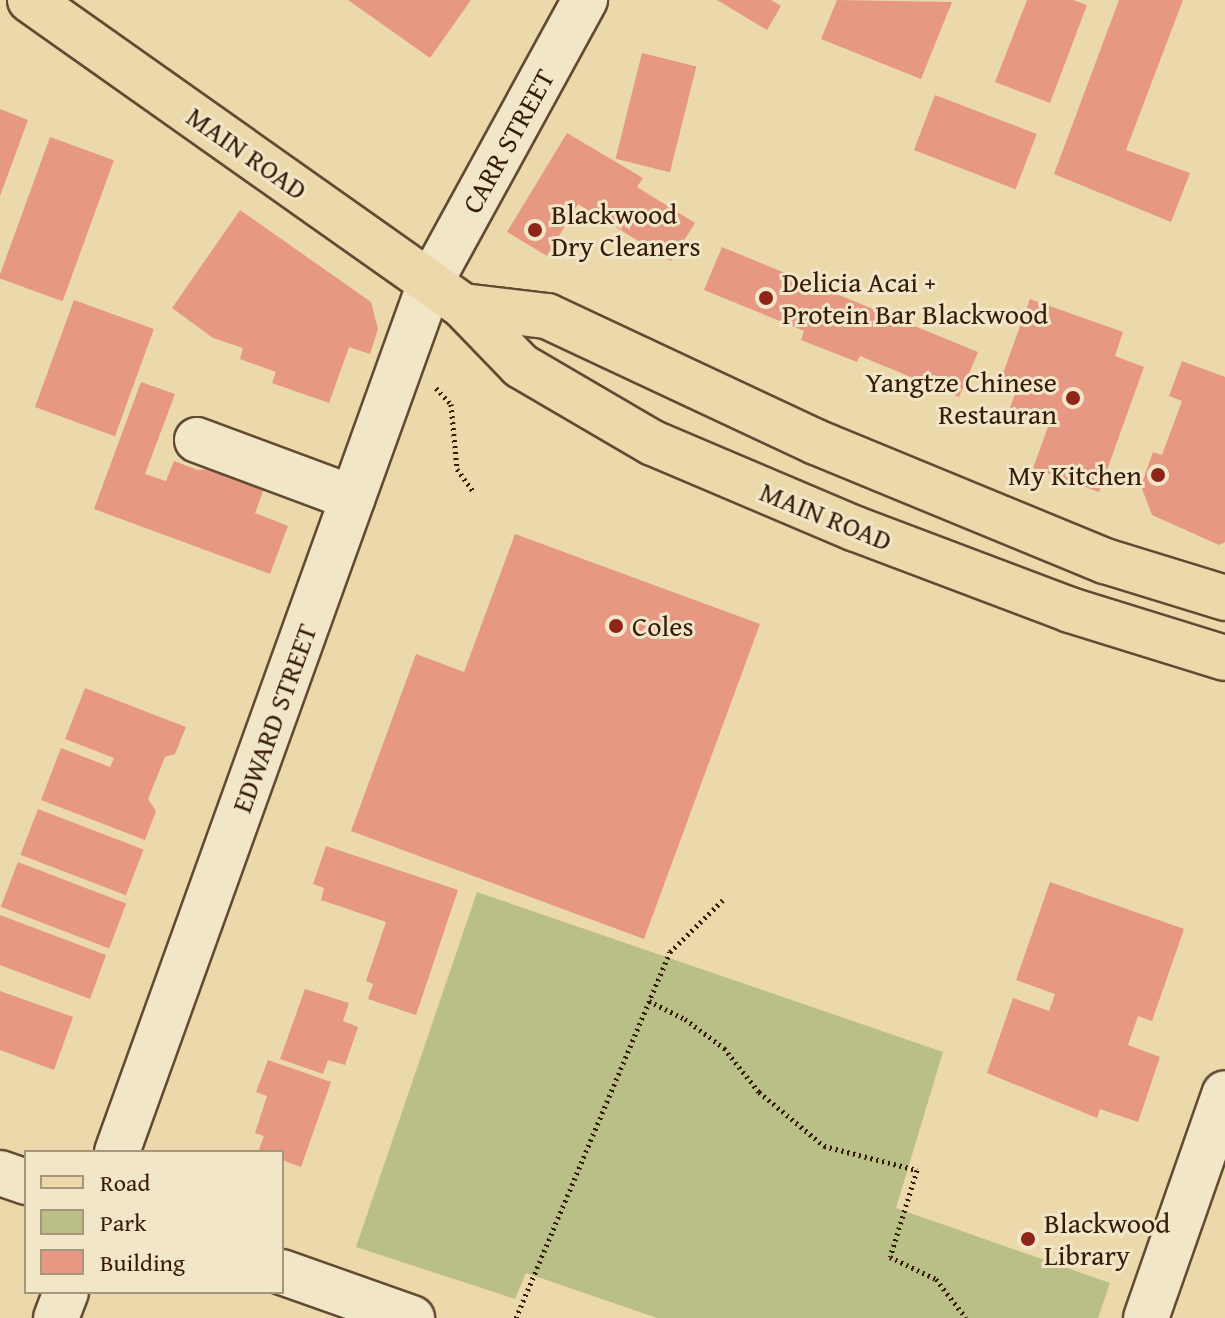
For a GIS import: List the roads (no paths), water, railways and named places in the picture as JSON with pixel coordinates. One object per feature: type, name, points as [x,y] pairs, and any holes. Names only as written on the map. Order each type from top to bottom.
[{"type":"main road","name":"MAIN ROAD","points":[[30,0],[447,295],[521,366],[653,443],[856,529],[1056,605],[1225,658]]},
{"type":"main road","name":"MAIN ROAD","points":[[447,295],[547,316],[845,454],[1105,561],[1225,598]]},
{"type":"street","name":"CARR STREET","points":[[447,295],[585,0]]},
{"type":"street","name":"EDWARD STREET","points":[[118,1150],[353,498],[447,295]]},
{"type":"street","points":[[197,440],[353,498]]},
{"type":"street","points":[[1146,1318],[1225,1093]]},
{"type":"street","points":[[0,1173],[24,1181]]},
{"type":"street","points":[[284,1273],[412,1318]]},
{"type":"street","points":[[56,1318],[65,1294]]},
{"type":"place","name":"Blackwood Dry Cleaners","points":[[535,230]]},
{"type":"place","name":"Delicia Acai + Protein Bar Blackwood","points":[[766,298]]},
{"type":"place","name":"Yangtze Chinese Restauran","points":[[1073,398]]},
{"type":"place","name":"My Kitchen","points":[[1158,475]]},
{"type":"place","name":"Coles","points":[[616,626]]},
{"type":"place","name":"Blackwood Library","points":[[1028,1239]]}]
